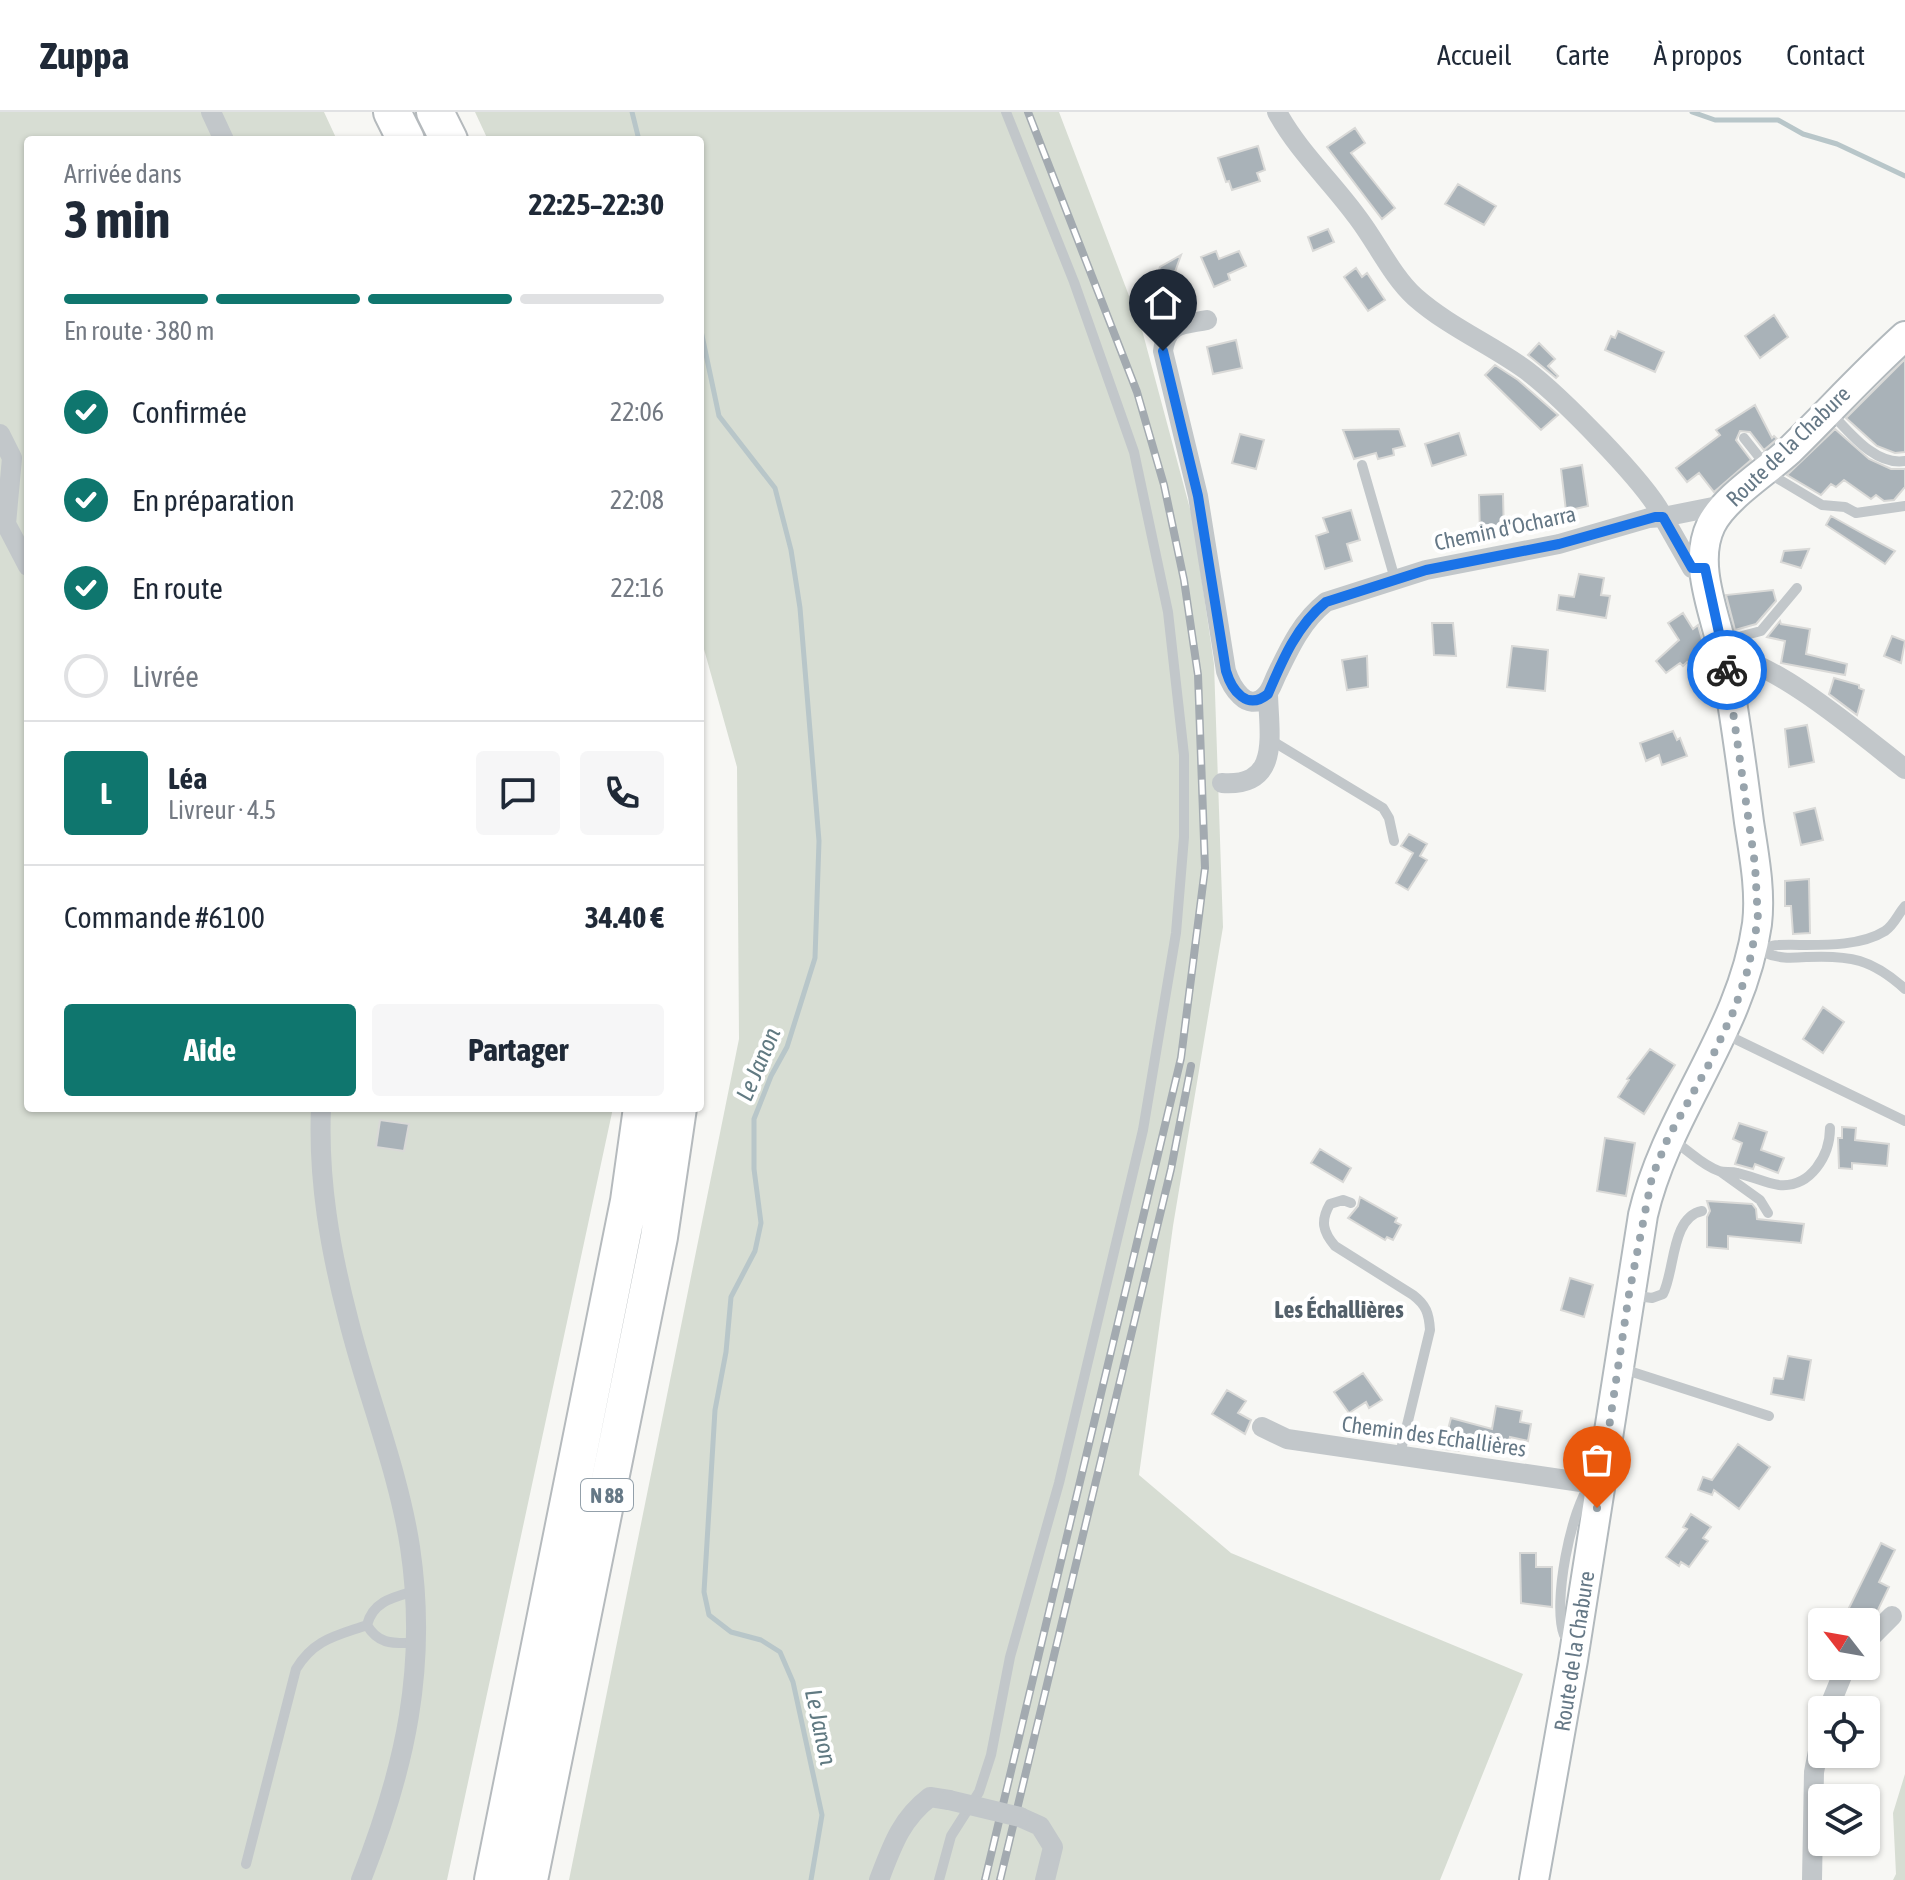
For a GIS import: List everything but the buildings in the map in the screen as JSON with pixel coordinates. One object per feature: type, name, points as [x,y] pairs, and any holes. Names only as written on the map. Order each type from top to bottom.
[{"type":"highway","points":[[392,112],[404,136]]},
{"type":"highway","points":[[435,112],[447,136]]},
{"type":"highway","name":"N 88","points":[[493,1880],[629,1201],[641,1112]]},
{"type":"highway","name":"N 88","points":[[529,1880],[659,1237],[677,1112]]},
{"type":"main road","name":"Route de la Chabure","points":[[1534,1880],[1576,1638],[1596,1484],[1652,1177],[1668,1138],[1723,1034],[1758,950],[1755,865],[1723,650],[1705,568],[1706,539],[1721,510],[1768,469],[1905,336]]},
{"type":"street","points":[[211,112],[222,136]]},
{"type":"street","points":[[1277,112],[1289,134],[1359,219],[1413,295],[1459,330],[1536,379],[1631,474],[1663,517],[1692,568],[1705,568]]},
{"type":"street","points":[[1207,320],[1171,329],[1165,336],[1163,351],[1198,496],[1226,671],[1238,695],[1249,701],[1259,701],[1268,694]]},
{"type":"street","points":[[0,434],[12,458],[6,524],[24,558]]},
{"type":"street","name":"Chemin d'Ocharra","points":[[1222,783],[1242,784],[1262,771],[1268,756],[1268,694],[1297,635],[1313,612],[1326,602],[1450,564],[1559,544],[1649,518],[1713,507],[1721,510]]},
{"type":"street","points":[[1723,650],[1771,671],[1905,769]]},
{"type":"street","points":[[321,1112],[321,1172],[329,1240],[348,1320],[400,1499],[415,1591],[417,1643],[413,1698],[404,1754],[390,1803],[361,1880]]},
{"type":"street","name":"Chemin des Echallières","points":[[1262,1427],[1287,1439],[1596,1484]]},
{"type":"street","points":[[1880,1628],[1892,1616]]},
{"type":"street","points":[[1812,1880],[1811,1814],[1815,1768]]},
{"type":"street","points":[[879,1880],[896,1834],[911,1811],[930,1797],[1020,1817],[1040,1826],[1053,1847],[1045,1880]]},
{"type":"lane","points":[[939,1880],[951,1836],[979,1792],[991,1755],[1010,1657],[1059,1483],[1143,1130],[1176,933],[1184,837],[1184,755],[1170,627],[1134,452],[1074,282],[1006,112]]},
{"type":"lane","points":[[1828,409],[1876,454],[1891,461],[1905,461]]},
{"type":"lane","points":[[1744,438],[1775,477],[1828,507],[1862,513],[1905,506]]},
{"type":"lane","points":[[1362,465],[1395,579]]},
{"type":"lane","points":[[1723,650],[1761,631],[1797,588]]},
{"type":"lane","points":[[1269,739],[1383,808],[1389,818],[1394,841]]},
{"type":"lane","points":[[1758,950],[1772,946],[1847,942],[1869,937],[1885,931],[1905,906]]},
{"type":"lane","points":[[1758,950],[1778,958],[1849,957],[1883,970],[1905,989]]},
{"type":"lane","points":[[1723,1034],[1905,1121]]},
{"type":"lane","points":[[1721,1172],[1735,1172],[1783,1185],[1801,1180],[1827,1156],[1830,1128]]},
{"type":"lane","points":[[1668,1138],[1760,1200],[1768,1213]]},
{"type":"lane","points":[[1351,1203],[1343,1200],[1330,1204],[1323,1225],[1327,1236],[1335,1246],[1413,1295],[1423,1303],[1429,1317],[1430,1330],[1400,1454]]},
{"type":"lane","points":[[1629,1294],[1652,1298],[1663,1294],[1683,1224],[1692,1213],[1702,1211]]},
{"type":"lane","points":[[1617,1367],[1769,1416]]},
{"type":"lane","points":[[415,1591],[380,1604],[370,1612],[367,1625],[374,1637],[385,1643],[417,1643]]},
{"type":"lane","points":[[246,1864],[296,1669],[306,1653],[322,1641],[367,1625]]},
{"type":"shaded area","points":[[0,112],[324,112],[335,136],[24,136],[24,1112],[612,1112],[447,1880],[0,1880]]},
{"type":"shaded area","points":[[475,112],[1059,112],[1142,330],[1193,520],[1214,664],[1223,927],[1173,1226],[1139,1475],[1231,1553],[1523,1674],[1440,1880],[569,1880],[739,1039],[737,767],[704,649],[704,136],[486,136]]},
{"type":"shaded area","points":[[1905,1774],[1905,1880],[1893,1880],[1896,1874],[1893,1813]]},
{"type":"waterway","name":"Le Janon","points":[[632,112],[638,136]]},
{"type":"waterway","points":[[1692,112],[1715,120],[1778,120],[1803,134],[1837,144],[1905,176]]},
{"type":"waterway","name":"Le Janon","points":[[704,345],[719,416],[775,488],[791,550],[800,608],[819,841],[815,958],[787,1047],[771,1076],[754,1119],[754,1169],[761,1223],[755,1251],[731,1297],[726,1352],[715,1410],[704,1592],[709,1615],[731,1632],[761,1640],[780,1652],[793,1682],[822,1815],[811,1880]]},
{"type":"railway","points":[[985,1880],[1181,1058],[1205,868],[1198,675],[1184,580],[1164,485],[1137,392],[1028,112]]},
{"type":"railway","points":[[1000,1880],[1171,1169],[1191,1066]]},
{"type":"way so far","points":[[1597,1508],[1629,1294],[1652,1177],[1668,1138],[1708,1066],[1735,1008],[1748,969],[1758,920],[1755,865],[1727,670]]},
{"type":"district","name":"Les Échallières","points":[[1339,1309]]},
{"type":"route","points":[[1163,351],[1198,496],[1226,671],[1238,695],[1249,701],[1259,701],[1268,694],[1297,635],[1313,612],[1326,602],[1426,570],[1559,544],[1655,517],[1663,517],[1692,568],[1705,568],[1727,670]]}]
